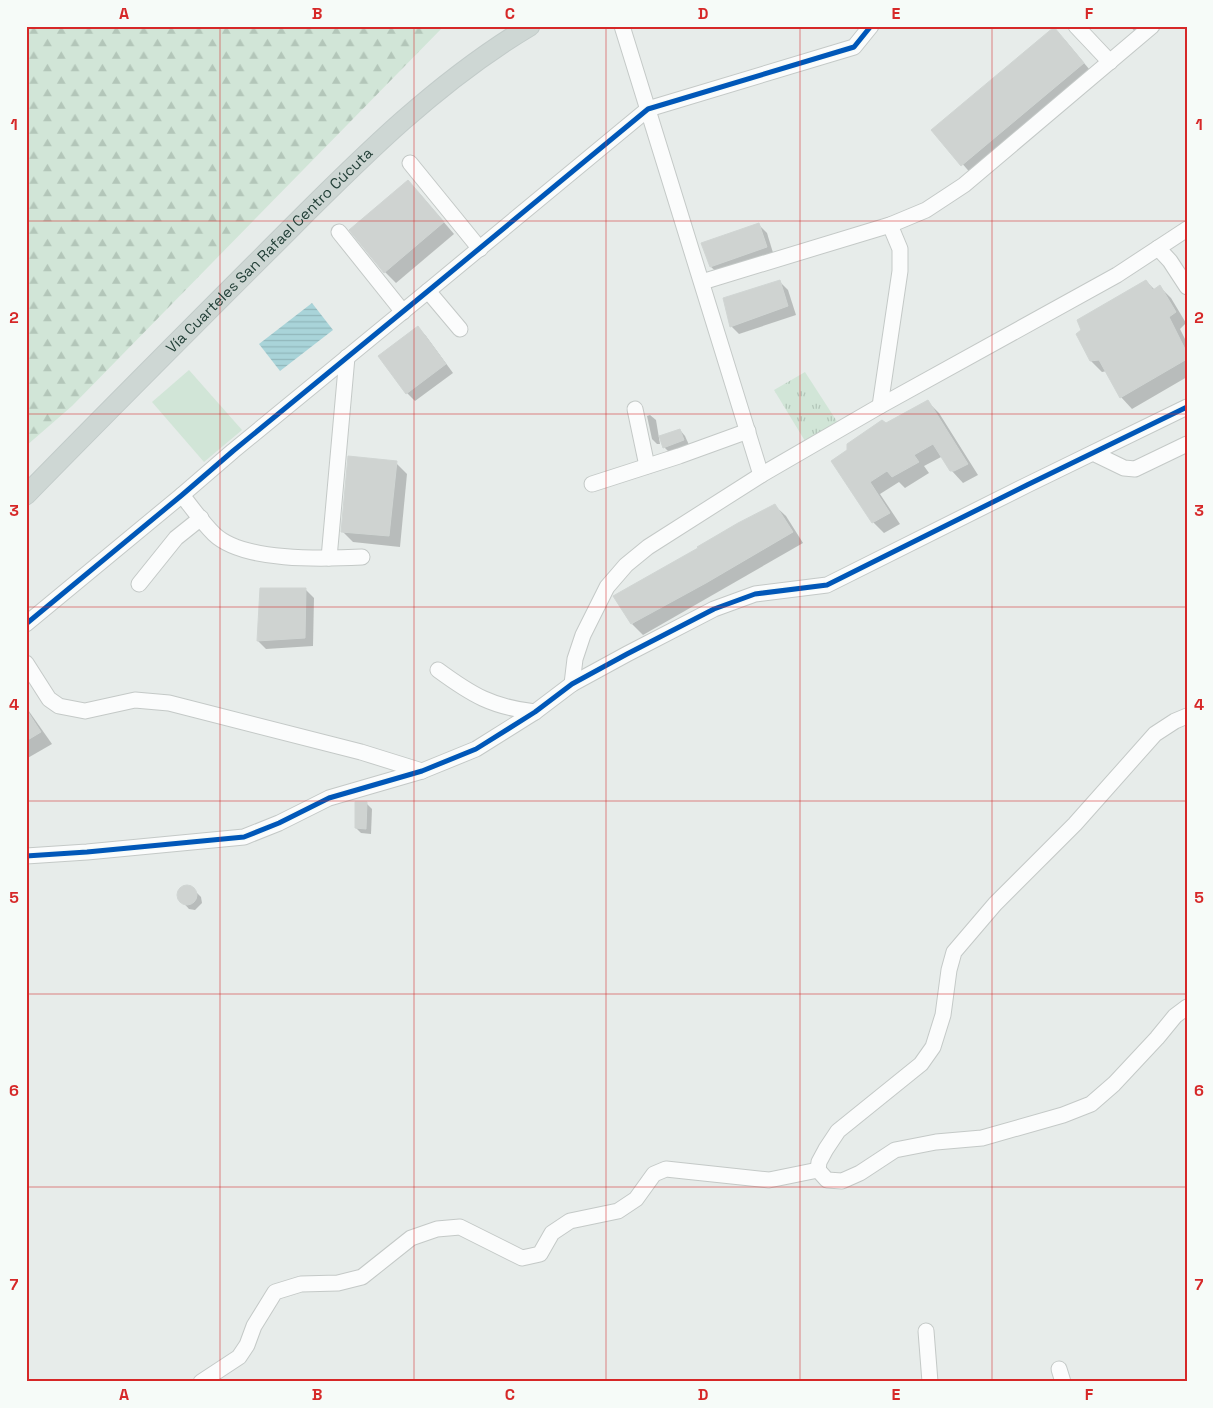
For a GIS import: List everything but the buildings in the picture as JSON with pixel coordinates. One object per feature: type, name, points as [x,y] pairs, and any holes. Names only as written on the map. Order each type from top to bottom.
[{"type":"main road","name":"Vía Cuarteles San Rafael Centro Cúcuta","points":[[26,495],[379,140],[495,47],[530,26]]},
{"type":"street","points":[[622,26],[761,474]]},
{"type":"street","points":[[26,624],[648,109],[854,47],[871,26]]},
{"type":"street","points":[[1076,26],[1110,62]]},
{"type":"street","points":[[702,282],[890,225],[926,210],[964,185],[1152,26]]},
{"type":"street","points":[[410,163],[480,249]]},
{"type":"street","points":[[880,406],[900,271],[900,249],[890,225]]},
{"type":"street","points":[[572,684],[575,659],[583,635],[608,587],[626,565],[648,547],[761,474],[1117,275],[1187,229]]},
{"type":"street","points":[[339,232],[402,312]]},
{"type":"street","points":[[1158,248],[1187,287]]},
{"type":"street","points":[[428,291],[460,329]]},
{"type":"street","points":[[329,558],[347,357]]},
{"type":"street","points":[[26,856],[244,837],[329,798],[422,771],[476,749],[535,712],[572,684],[714,609],[755,594],[827,585],[1094,452],[1187,408]]},
{"type":"street","points":[[635,409],[647,466]]},
{"type":"street","points":[[592,484],[748,431]]},
{"type":"street","points":[[1094,452],[1124,468],[1135,469],[1187,444]]},
{"type":"street","points":[[182,495],[214,535],[231,546],[260,554],[329,558],[362,557]]},
{"type":"street","points":[[139,584],[176,538],[200,518]]},
{"type":"street","points":[[26,663],[49,699],[59,706],[85,710],[135,700],[169,703],[361,752],[422,771]]},
{"type":"street","points":[[438,670],[465,690],[487,702],[510,709],[535,712]]},
{"type":"street","points":[[1187,716],[1174,721],[1155,734],[1075,824],[995,904],[954,952],[948,970],[943,1015],[933,1047],[921,1064],[838,1131],[819,1162],[818,1170],[827,1180],[842,1181],[860,1173],[895,1150],[936,1142],[982,1138],[1063,1115],[1091,1104],[1114,1084],[1158,1038],[1175,1016],[1187,1007]]},
{"type":"street","points":[[200,1382],[239,1357],[247,1345],[254,1326],[275,1292],[301,1284],[338,1283],[362,1277],[410,1238],[437,1228],[460,1227],[522,1258],[540,1254],[552,1233],[570,1221],[618,1211],[636,1199],[654,1174],[666,1169],[769,1180],[818,1170]]},
{"type":"street","points":[[926,1331],[930,1382]]},
{"type":"green space","points":[[26,26],[444,26],[72,406],[26,446]]},
{"type":"green space","points":[[189,370],[242,430],[204,462],[152,402]]},
{"type":"green space","points":[[805,372],[838,423],[805,441],[774,390]]},
{"type":"water","points":[[312,303],[333,330],[280,371],[259,344]]},
{"type":"cycle path","points":[[26,624],[648,109],[854,47],[871,26]]},
{"type":"cycle path","points":[[26,856],[244,837],[279,823],[329,798],[422,771],[476,749],[535,712],[572,684],[714,609],[755,594],[827,585],[1187,407]]}]
